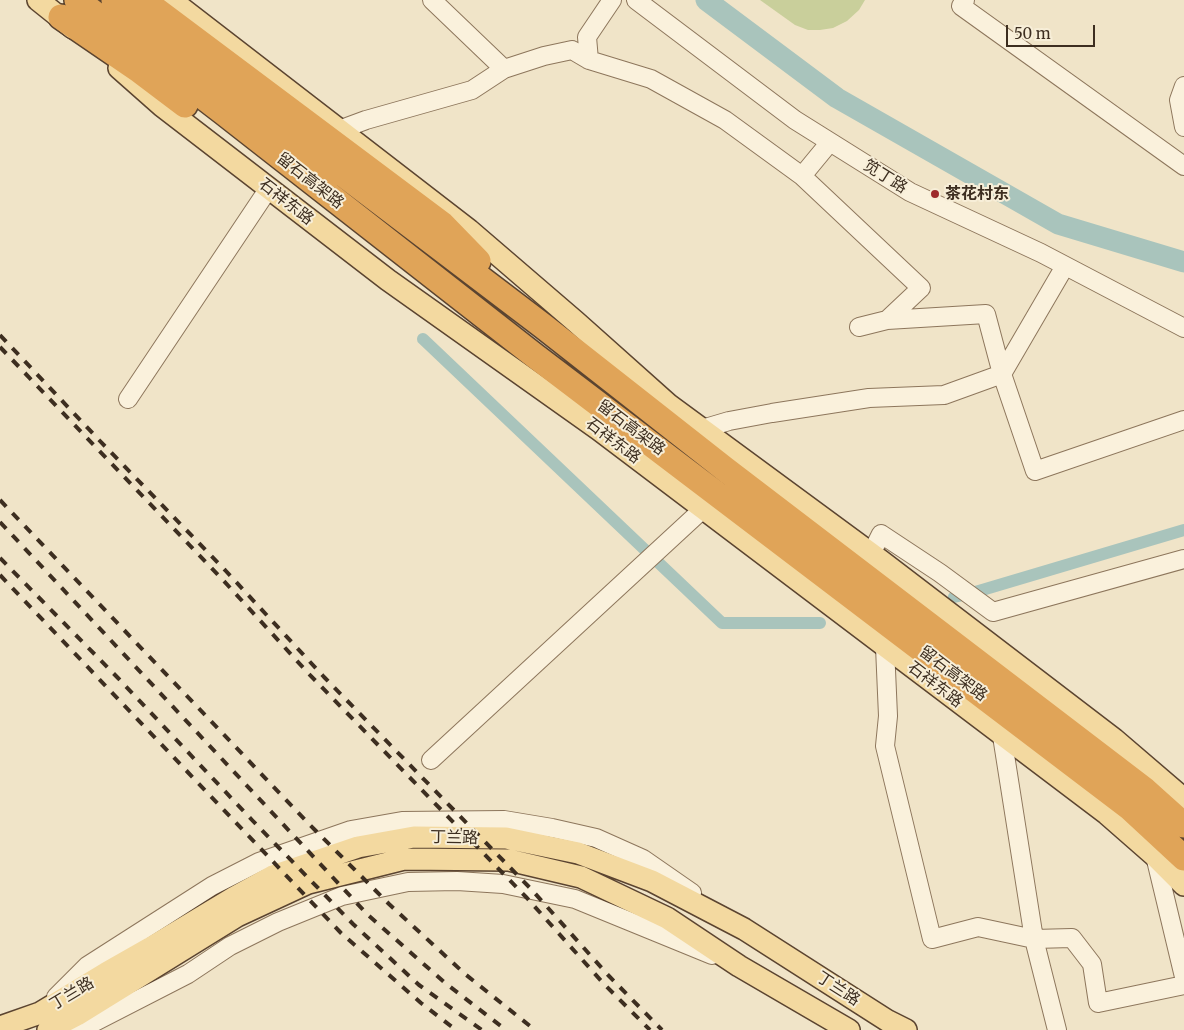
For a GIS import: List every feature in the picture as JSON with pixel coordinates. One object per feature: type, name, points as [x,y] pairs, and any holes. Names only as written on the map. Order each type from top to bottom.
[{"type":"highway","name":"留石高架路","points":[[114,0],[230,103],[707,499],[1130,808],[1184,858]]},
{"type":"highway","points":[[143,0],[442,224],[543,326]]},
{"type":"highway","name":"留石高架路","points":[[69,8],[230,103],[543,326],[725,469],[1145,790],[1184,825]]},
{"type":"highway","points":[[69,8],[140,71],[278,174],[401,272],[470,322],[536,356]]},
{"type":"main road","name":"石祥东路","points":[[38,0],[69,8],[162,106],[388,280],[598,429],[707,499],[885,647],[1107,814],[1155,856],[1184,885]]},
{"type":"main road","points":[[171,0],[469,230],[669,405],[871,554],[1114,739],[1184,799]]},
{"type":"main road","name":"丁兰路","points":[[44,1022],[106,973],[273,876],[358,847],[414,837],[506,838],[578,853],[652,881],[744,929],[888,1021],[906,1030]]},
{"type":"main road","name":"丁兰路","points":[[0,1027],[44,1022],[76,1015],[236,916],[308,883],[404,859],[509,860],[581,877],[667,918],[739,966],[849,1030]]},
{"type":"street","points":[[432,0],[504,69]]},
{"type":"street","points":[[588,60],[586,37],[612,0]]},
{"type":"street","name":"笕丁路","points":[[636,0],[795,120],[910,192],[1041,253],[1183,326]]},
{"type":"street","points":[[965,0],[961,6],[1184,166]]},
{"type":"street","points":[[340,130],[366,120],[472,90],[504,69],[544,56],[572,50],[588,60],[651,79],[725,120],[802,176],[921,288],[887,320]]},
{"type":"street","points":[[1184,86],[1179,100],[1184,127]]},
{"type":"street","points":[[802,176],[830,142]]},
{"type":"street","points":[[128,399],[269,188]]},
{"type":"street","points":[[702,429],[729,421],[772,413],[869,398],[944,395],[1002,374],[1065,266]]},
{"type":"street","points":[[858,327],[887,320],[986,314],[1002,374],[1034,470],[1184,420]]},
{"type":"street","points":[[432,760],[670,539],[707,499]]},
{"type":"street","points":[[871,554],[882,534],[993,612],[1184,559]]},
{"type":"street","points":[[885,647],[888,716],[885,746],[932,939],[978,927],[1034,939],[1072,938],[1092,964],[1098,1003],[1184,985]]},
{"type":"street","points":[[1002,736],[1034,939],[1057,1030]]},
{"type":"street","points":[[1155,856],[1184,977]]},
{"type":"street","points":[[79,1030],[188,974],[230,946],[278,922],[342,896],[408,882],[457,881],[503,884],[575,899],[739,966]]},
{"type":"green space","points":[[760,0],[865,0],[859,10],[847,21],[833,28],[808,30],[795,25]]},
{"type":"waterway","points":[[706,0],[837,98],[1058,224],[1184,262]]},
{"type":"waterway","points":[[423,339],[722,623],[820,623]]},
{"type":"waterway","points":[[954,597],[1184,530]]},
{"type":"railway","points":[[0,335],[225,570],[324,677],[532,890],[608,975],[662,1030]]},
{"type":"railway","points":[[0,347],[223,580],[309,674],[527,898],[604,984],[650,1030]]},
{"type":"railway","points":[[0,500],[310,825],[389,904],[465,974],[535,1030]]},
{"type":"railway","points":[[0,522],[368,915],[444,982],[506,1030]]},
{"type":"railway","points":[[0,558],[118,678],[353,924],[419,985],[482,1030]]},
{"type":"railway","points":[[0,575],[341,933],[421,1003],[456,1030]]},
{"type":"place","name":"茶花村东","points":[[935,194]]}]
